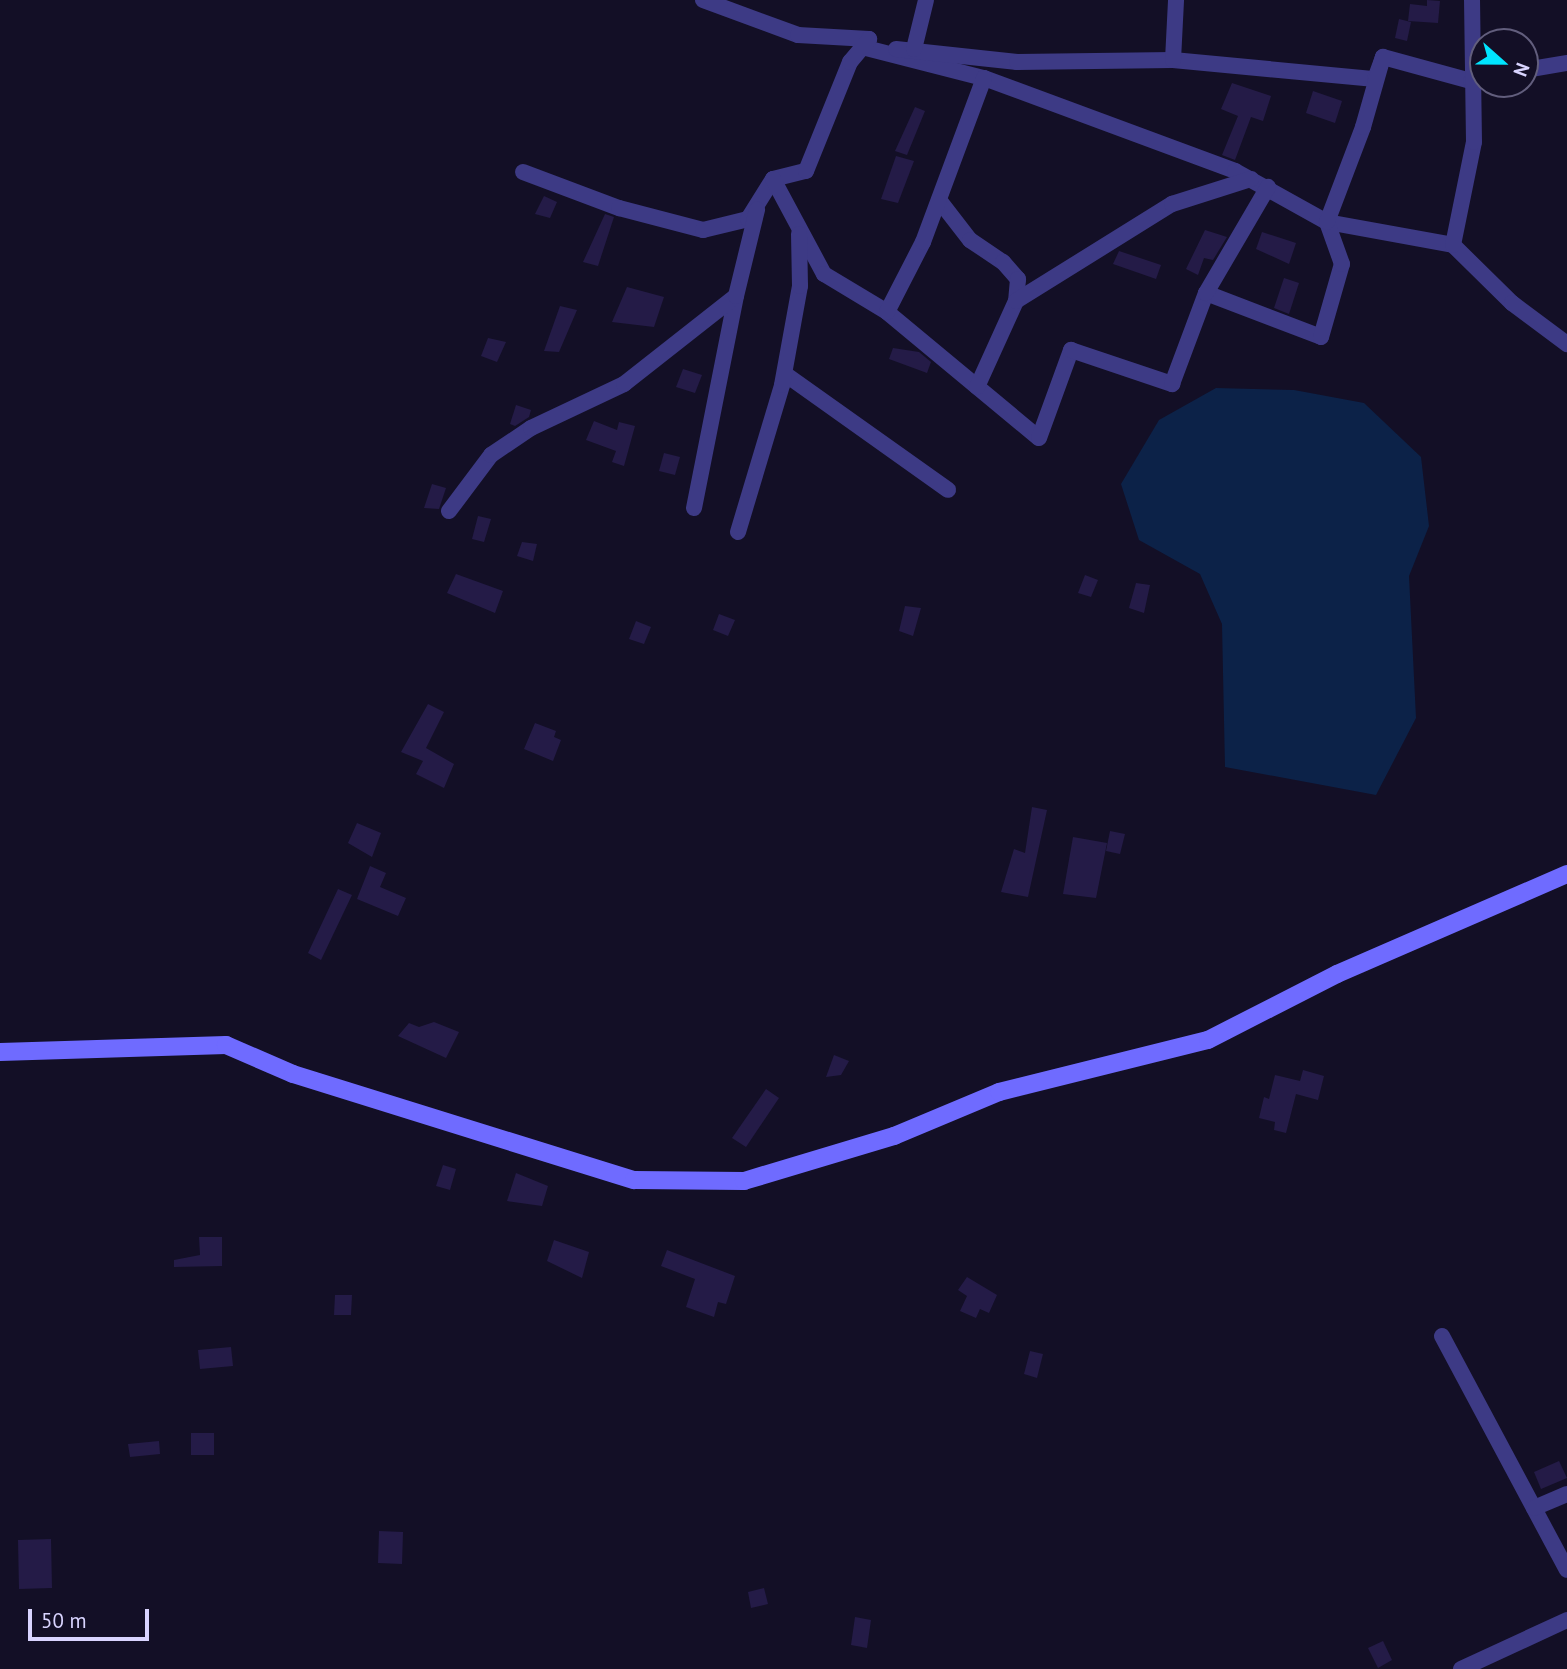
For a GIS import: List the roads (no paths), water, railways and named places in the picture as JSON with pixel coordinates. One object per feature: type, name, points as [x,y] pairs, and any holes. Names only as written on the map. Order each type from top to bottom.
[{"type":"street","points":[[703,0],[798,35],[1017,61],[1173,60],[1375,79],[1383,57]]},
{"type":"street","points":[[914,49],[926,0]]},
{"type":"street","points":[[1173,60],[1176,0]]},
{"type":"street","points":[[1472,0],[1474,28]]},
{"type":"street","points":[[867,44],[984,78],[1251,179],[1327,222],[1453,245],[1512,303],[1567,344]]},
{"type":"street","points":[[523,172],[620,208],[703,230],[748,219],[758,207],[773,179],[806,171],[850,62],[867,44]]},
{"type":"street","points":[[1383,57],[1469,78]]},
{"type":"street","points":[[1206,293],[1321,337],[1342,264],[1327,222],[1363,127],[1383,57]]},
{"type":"street","points":[[1539,68],[1567,63]]},
{"type":"street","points":[[887,312],[923,242],[984,78]]},
{"type":"street","points":[[1453,245],[1474,142],[1476,98]]},
{"type":"street","points":[[773,179],[824,274],[887,312],[1039,438],[1071,350],[1172,384],[1206,293],[1268,187]]},
{"type":"street","points":[[1016,301],[1172,205],[1251,179]]},
{"type":"street","points":[[939,200],[970,240],[1003,262],[1018,279],[1016,301],[977,387]]},
{"type":"street","points":[[694,508],[736,296],[758,207]]},
{"type":"street","points":[[738,532],[785,374],[800,286],[799,229]]},
{"type":"street","points":[[449,511],[491,455],[531,428],[624,384],[736,296]]},
{"type":"street","points":[[785,374],[948,490]]},
{"type":"street","points":[[0,1052],[226,1045],[292,1074],[634,1180],[744,1181],[894,1136],[999,1092],[1208,1040],[1337,974],[1567,874]]},
{"type":"street","points":[[1442,1336],[1567,1570]]},
{"type":"street","points":[[1534,1508],[1567,1494]]},
{"type":"street","points":[[1461,1669],[1567,1620]]},
{"type":"water","points":[[1216,388],[1294,390],[1364,403],[1421,457],[1429,526],[1409,576],[1416,718],[1376,795],[1225,767],[1222,624],[1200,574],[1139,540],[1121,484],[1159,420]]}]
